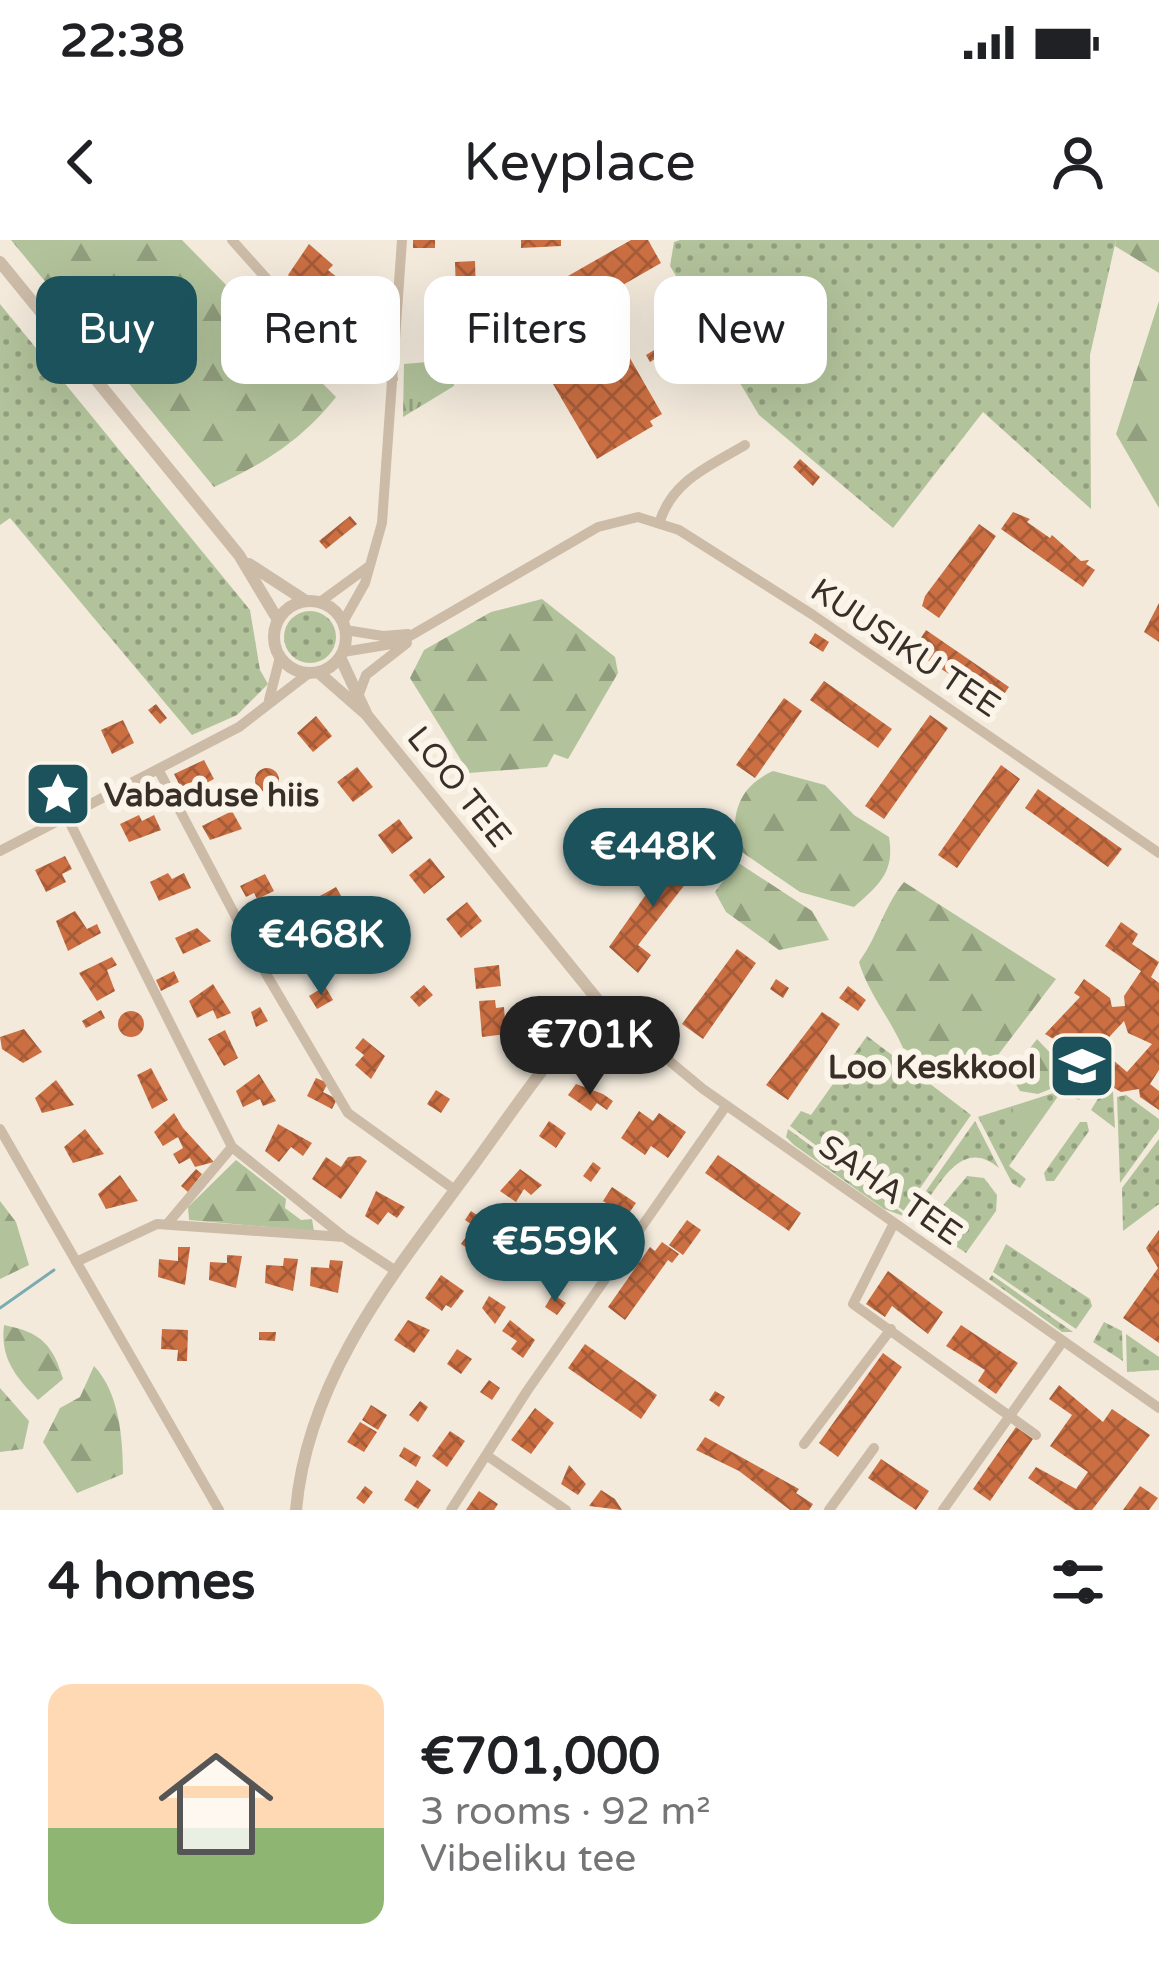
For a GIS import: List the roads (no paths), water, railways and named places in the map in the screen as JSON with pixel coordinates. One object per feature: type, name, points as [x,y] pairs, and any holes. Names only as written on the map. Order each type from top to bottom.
[{"type":"street","points":[[232,240],[264,276]]},
{"type":"street","points":[[400,276],[402,240]]},
{"type":"street","points":[[0,262],[239,555],[278,620]]},
{"type":"street","points":[[341,654],[344,626],[382,523],[393,384]]},
{"type":"street","points":[[0,850],[238,727],[341,654],[387,647],[418,632],[610,522],[638,517],[660,521],[671,495],[688,479],[746,445]]},
{"type":"street","name":"KUUSIKU TEE","points":[[660,521],[813,615],[1159,853]]},
{"type":"street","points":[[239,555],[344,626],[383,636],[418,632]]},
{"type":"street","points":[[268,703],[280,658],[274,643],[278,620],[290,607],[346,588],[370,565]]},
{"type":"street","points":[[359,694],[366,674],[418,632]]},
{"type":"street","name":"LOO TEE","points":[[341,654],[366,714]]},
{"type":"street","points":[[280,658],[314,672]]},
{"type":"street","name":"LOO TEE","points":[[314,672],[366,714],[601,1004]]},
{"type":"street","points":[[158,769],[232,912],[348,1113],[455,1190]]},
{"type":"street","points":[[66,815],[232,1147],[344,1237],[396,1271]]},
{"type":"street","points":[[296,1510],[303,1461],[323,1399],[356,1332],[537,1078],[601,1004]]},
{"type":"street","name":"SAHA TEE","points":[[601,1004],[651,1051],[726,1106],[1159,1408]]},
{"type":"street","points":[[451,1510],[527,1391],[726,1106]]},
{"type":"street","points":[[0,1130],[219,1510]]},
{"type":"street","points":[[168,1223],[232,1147]]},
{"type":"street","points":[[76,1262],[146,1226],[168,1223],[344,1237]]},
{"type":"street","points":[[893,1225],[853,1304],[1036,1435]]},
{"type":"street","points":[[804,1444],[891,1329]]},
{"type":"street","points":[[943,1510],[1063,1341]]},
{"type":"street","points":[[829,1510],[874,1448]]},
{"type":"street","points":[[489,1457],[566,1510]]},
{"type":"waterway","points":[[0,1308],[54,1270]]},
{"type":"place","name":"Vabaduse hiis","points":[[58,794]]},
{"type":"place","name":"Loo Keskkool","points":[[1082,1066]]}]
